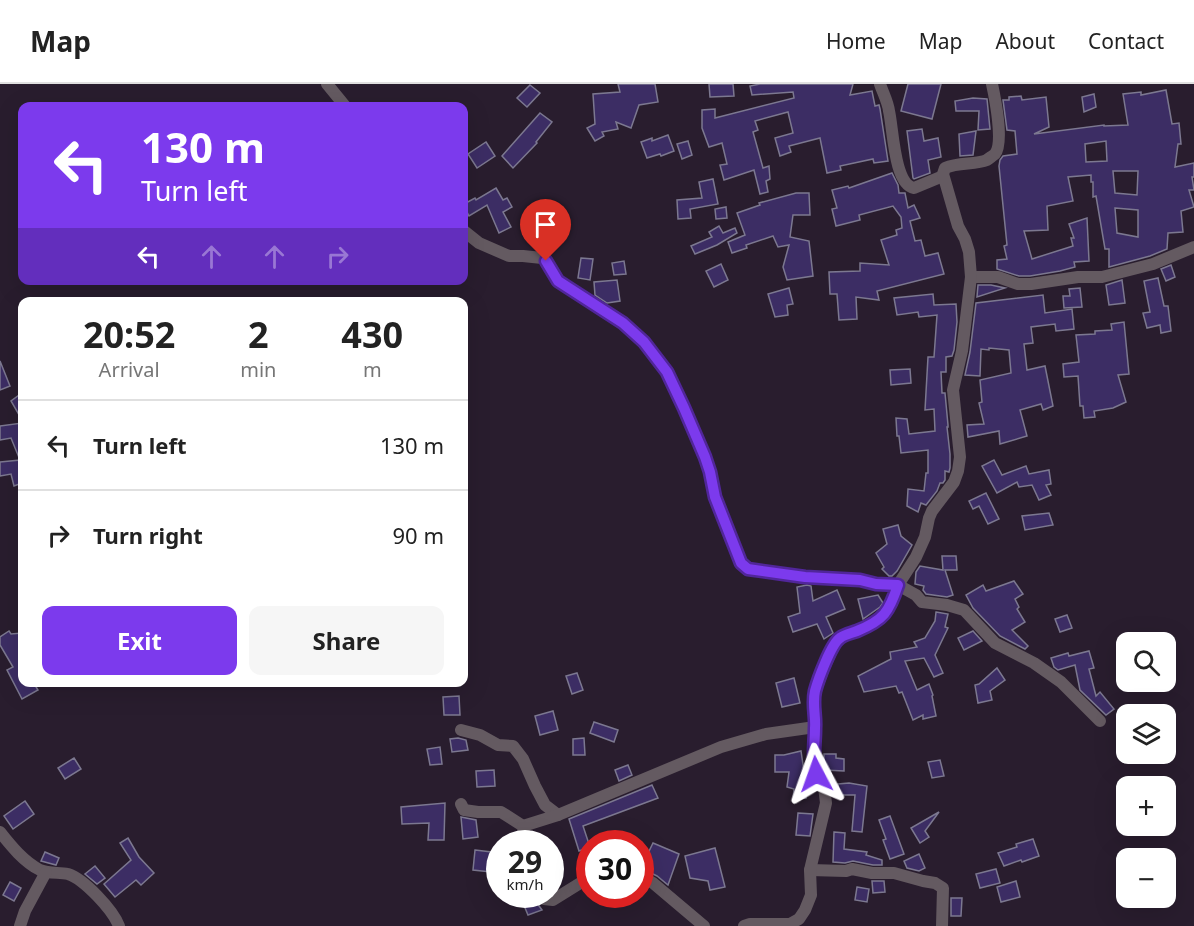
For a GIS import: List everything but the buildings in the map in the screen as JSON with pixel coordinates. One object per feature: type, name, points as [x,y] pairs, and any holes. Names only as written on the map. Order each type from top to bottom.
[{"type":"street","points":[[327,84],[342,102]]},
{"type":"street","points":[[880,84],[889,110],[897,162],[907,185],[914,188],[943,176]]},
{"type":"street","points":[[744,926],[790,924],[799,919],[805,910],[811,895],[810,870],[826,803],[824,787],[816,774],[814,765],[813,705],[815,692],[833,647],[842,636],[867,626],[886,613],[898,585],[916,557],[925,537],[932,511],[954,482],[958,471],[960,457],[953,390],[962,351],[971,277],[969,252],[958,226],[943,176],[945,168],[954,164],[986,161],[994,155],[998,148],[998,115],[992,84]]},
{"type":"street","points":[[468,234],[479,243],[509,256],[542,258],[560,283],[623,323],[644,342],[667,372],[684,408],[710,472],[719,510],[744,567],[805,577],[898,585],[916,595],[922,602],[947,604],[964,610],[995,643],[1034,663],[1061,682],[1100,721]]},
{"type":"street","points":[[971,277],[998,277],[1018,284],[1078,277],[1102,277],[1153,264],[1194,247]]},
{"type":"street","points":[[522,826],[558,815],[721,747],[766,734],[815,727]]},
{"type":"street","points":[[461,730],[480,735],[498,745],[513,746],[523,759],[545,806],[558,815]]},
{"type":"street","points":[[461,804],[464,810],[501,812],[522,826],[523,830]]},
{"type":"street","points":[[0,832],[15,851],[41,871],[75,877],[105,905],[116,918],[119,926]]},
{"type":"street","points":[[810,870],[846,871],[852,869],[872,873],[894,873],[935,883],[943,888],[942,926]]},
{"type":"street","points":[[20,926],[25,911],[46,872]]},
{"type":"street","points":[[654,884],[705,926]]},
{"type":"route","points":[[546,261],[558,281],[623,323],[644,342],[667,372],[705,457],[719,510],[744,567],[805,577],[898,585],[892,603],[880,619],[842,636],[833,647],[815,692],[813,705],[815,727],[813,747],[816,774]]}]
